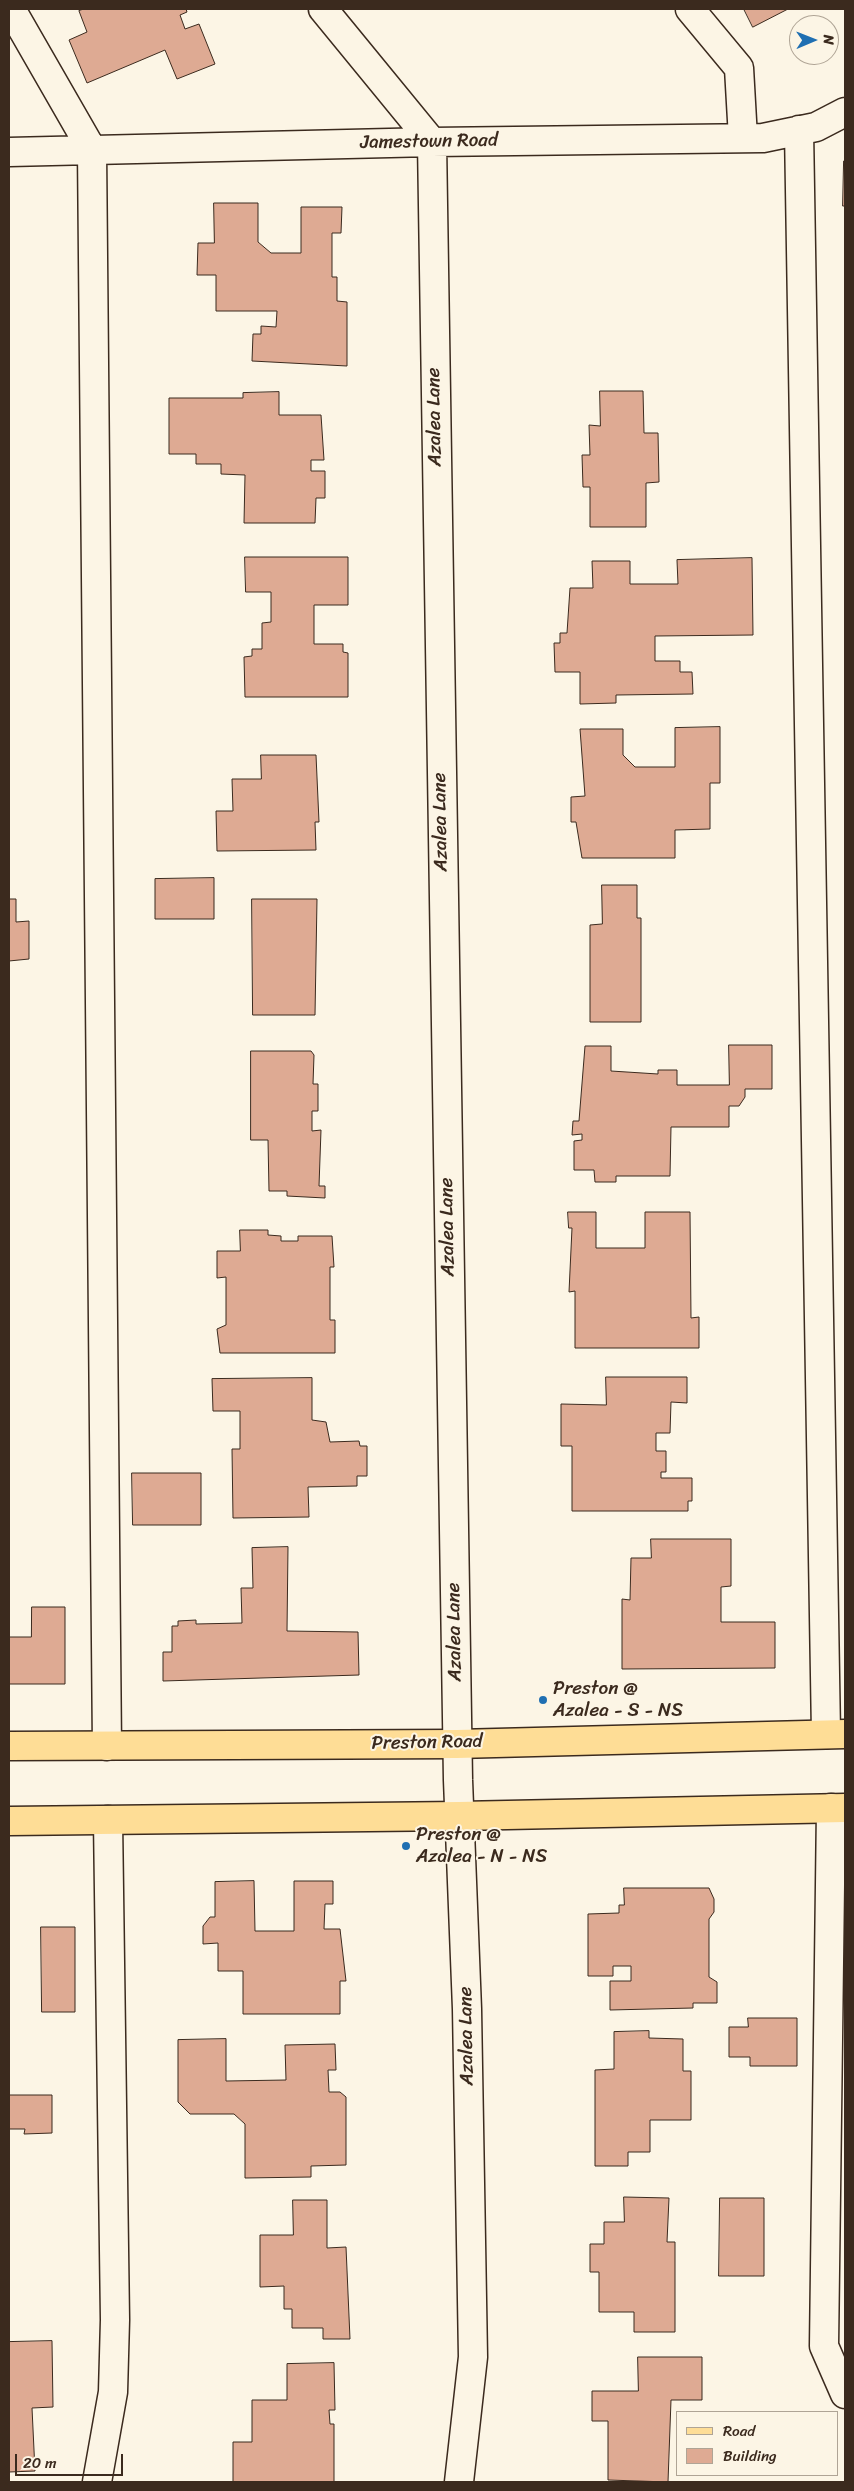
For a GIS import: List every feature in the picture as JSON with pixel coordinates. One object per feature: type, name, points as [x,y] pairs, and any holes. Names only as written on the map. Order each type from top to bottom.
[{"type":"main road","name":"Preston Road","points":[[9,1746],[457,1744],[836,1734]]},
{"type":"main road","points":[[9,1821],[459,1816],[838,1808]]},
{"type":"street","points":[[11,9],[92,150],[107,1746]]},
{"type":"street","points":[[323,9],[432,142]]},
{"type":"street","points":[[690,9],[739,68],[743,138]]},
{"type":"street","name":"Jamestown Road","points":[[9,152],[432,142],[763,138],[816,127],[845,112]]},
{"type":"street","points":[[799,130],[836,1734]]},
{"type":"street","name":"Azalea Lane","points":[[432,142],[457,1744],[467,2010],[473,2357],[459,2482]]},
{"type":"street","points":[[838,1808],[824,2346],[845,2394]]},
{"type":"street","points":[[97,2482],[113,2392],[115,2320],[108,1820]]},
{"type":"building","points":[[84,9],[186,9],[187,12],[180,15],[185,29],[199,24],[215,64],[177,79],[165,50],[87,83],[69,40],[87,32],[79,11]]},
{"type":"building","points":[[744,9],[788,9],[753,27]]},
{"type":"building","points":[[844,161],[845,206],[843,206]]},
{"type":"building","points":[[214,203],[258,203],[258,242],[271,253],[301,253],[301,207],[342,207],[341,233],[332,233],[332,277],[337,277],[337,301],[347,302],[347,366],[252,361],[253,334],[261,334],[261,326],[276,327],[277,311],[216,311],[216,275],[197,275],[198,243],[214,243]]},
{"type":"building","points":[[600,391],[643,391],[644,433],[658,433],[659,482],[646,483],[646,527],[590,527],[590,487],[583,487],[582,455],[590,455],[589,425],[600,426]]},
{"type":"building","points":[[279,392],[279,415],[321,415],[324,460],[311,460],[311,471],[325,471],[325,498],[316,498],[315,523],[244,523],[245,475],[221,474],[221,464],[196,464],[196,454],[169,454],[169,398],[243,398],[243,393]]},
{"type":"building","points":[[245,557],[348,557],[348,605],[314,605],[314,644],[343,644],[343,652],[348,653],[348,697],[245,697],[244,657],[252,656],[252,649],[262,649],[262,623],[271,622],[271,592],[246,592]]},
{"type":"building","points":[[752,558],[753,635],[655,636],[655,661],[680,661],[680,672],[692,672],[693,694],[616,695],[616,703],[580,704],[580,672],[555,672],[554,643],[560,643],[560,633],[567,633],[570,588],[593,588],[592,561],[630,561],[630,584],[678,584],[677,560]]},
{"type":"building","points":[[720,727],[720,783],[710,783],[710,829],[675,830],[675,858],[582,858],[576,822],[571,822],[571,797],[585,796],[580,729],[623,729],[623,755],[635,767],[675,767],[675,728]]},
{"type":"building","points":[[261,755],[316,755],[319,822],[315,822],[316,850],[217,851],[216,811],[233,811],[232,779],[261,779]]},
{"type":"building","points":[[214,878],[214,919],[155,919],[155,879]]},
{"type":"building","points":[[602,885],[637,885],[637,918],[641,918],[641,1022],[590,1022],[590,925],[602,924]]},
{"type":"building","points":[[9,899],[16,899],[16,922],[29,921],[29,959],[9,961]]},
{"type":"building","points":[[252,899],[317,899],[315,1015],[253,1015]]},
{"type":"building","points":[[729,1045],[772,1045],[772,1089],[745,1089],[745,1097],[739,1106],[729,1106],[729,1127],[671,1127],[670,1176],[616,1176],[616,1182],[595,1182],[594,1170],[574,1170],[574,1141],[582,1140],[582,1134],[572,1135],[573,1121],[579,1121],[585,1046],[611,1046],[611,1071],[658,1074],[658,1070],[677,1070],[677,1085],[729,1085]]},
{"type":"building","points":[[251,1051],[311,1051],[314,1055],[313,1084],[318,1084],[318,1111],[312,1111],[312,1131],[321,1130],[319,1186],[325,1186],[325,1198],[287,1196],[287,1191],[269,1191],[268,1140],[251,1140]]},
{"type":"building","points":[[568,1212],[596,1212],[596,1248],[645,1248],[645,1212],[690,1212],[691,1318],[699,1317],[699,1348],[575,1348],[575,1291],[569,1292],[572,1228],[569,1228]]},
{"type":"building","points":[[240,1230],[268,1230],[268,1235],[281,1236],[281,1241],[298,1241],[298,1236],[332,1236],[334,1267],[330,1267],[330,1320],[335,1320],[335,1353],[220,1353],[217,1329],[226,1325],[226,1277],[217,1278],[217,1251],[240,1251]]},
{"type":"building","points":[[606,1377],[687,1377],[687,1403],[671,1402],[670,1433],[656,1433],[656,1451],[666,1451],[666,1472],[661,1472],[661,1478],[692,1478],[692,1501],[688,1501],[688,1511],[572,1511],[572,1446],[561,1446],[561,1404],[606,1405]]},
{"type":"building","points":[[312,1378],[312,1420],[326,1422],[330,1442],[359,1441],[360,1446],[367,1446],[367,1476],[357,1476],[357,1486],[308,1487],[309,1517],[233,1518],[232,1449],[240,1449],[240,1411],[213,1411],[212,1379]]},
{"type":"building","points":[[132,1473],[201,1473],[201,1525],[133,1525]]},
{"type":"building","points":[[651,1539],[731,1539],[731,1586],[721,1587],[721,1622],[775,1622],[775,1668],[622,1669],[622,1599],[630,1600],[631,1558],[651,1558]]},
{"type":"building","points":[[288,1547],[287,1631],[358,1632],[359,1675],[163,1681],[163,1652],[172,1652],[172,1626],[178,1626],[178,1621],[196,1620],[196,1624],[242,1623],[241,1588],[253,1588],[252,1548]]},
{"type":"building","points":[[32,1607],[65,1607],[65,1684],[9,1684],[9,1637],[31,1637]]},
{"type":"building","points":[[254,1881],[255,1931],[294,1931],[294,1881],[333,1881],[333,1904],[325,1904],[324,1929],[340,1929],[346,1981],[340,1981],[340,2014],[243,2014],[243,1971],[218,1971],[218,1943],[203,1944],[203,1926],[210,1917],[215,1917],[215,1882]]},
{"type":"building","points":[[624,1888],[709,1888],[714,1899],[714,1912],[709,1919],[709,1977],[717,1982],[717,2003],[693,2003],[693,2008],[610,2010],[610,1981],[631,1981],[631,1966],[613,1966],[613,1976],[588,1976],[588,1914],[619,1913],[619,1905],[624,1905]]},
{"type":"building","points":[[41,1927],[75,1927],[75,2012],[42,2012]]},
{"type":"building","points":[[748,2018],[797,2018],[797,2066],[750,2066],[750,2057],[729,2057],[729,2027],[748,2027]]},
{"type":"building","points":[[649,2031],[649,2038],[683,2039],[683,2071],[691,2071],[691,2120],[650,2120],[650,2152],[628,2152],[628,2166],[595,2166],[595,2070],[614,2069],[614,2032]]},
{"type":"building","points":[[226,2039],[226,2081],[286,2080],[285,2045],[335,2044],[336,2070],[328,2070],[329,2092],[340,2092],[346,2097],[346,2165],[311,2166],[311,2177],[245,2178],[245,2124],[234,2114],[190,2114],[178,2102],[178,2040]]},
{"type":"building","points":[[9,2095],[52,2095],[52,2133],[24,2134],[25,2129],[9,2129]]},
{"type":"building","points":[[624,2197],[669,2198],[667,2242],[675,2242],[675,2332],[634,2332],[634,2312],[599,2312],[599,2272],[590,2272],[590,2244],[604,2244],[604,2222],[624,2222]]},
{"type":"building","points":[[720,2198],[764,2198],[764,2276],[719,2276]]},
{"type":"building","points":[[293,2200],[327,2200],[327,2248],[346,2247],[350,2339],[323,2339],[323,2328],[292,2328],[292,2309],[284,2309],[284,2286],[260,2287],[260,2235],[293,2235]]},
{"type":"building","points":[[52,2341],[53,2407],[32,2408],[35,2471],[9,2472],[9,2342]]},
{"type":"building","points":[[638,2357],[702,2357],[702,2400],[671,2400],[668,2482],[608,2480],[608,2421],[592,2421],[592,2391],[638,2391]]},
{"type":"building","points":[[334,2363],[335,2410],[329,2410],[330,2424],[334,2424],[334,2482],[233,2482],[233,2442],[252,2442],[252,2400],[287,2400],[287,2364]]},
{"type":"place","name":"Preston @ Azalea - S - NS","points":[[543,1700]]},
{"type":"place","name":"Preston @ Azalea - N - NS","points":[[406,1846]]}]
